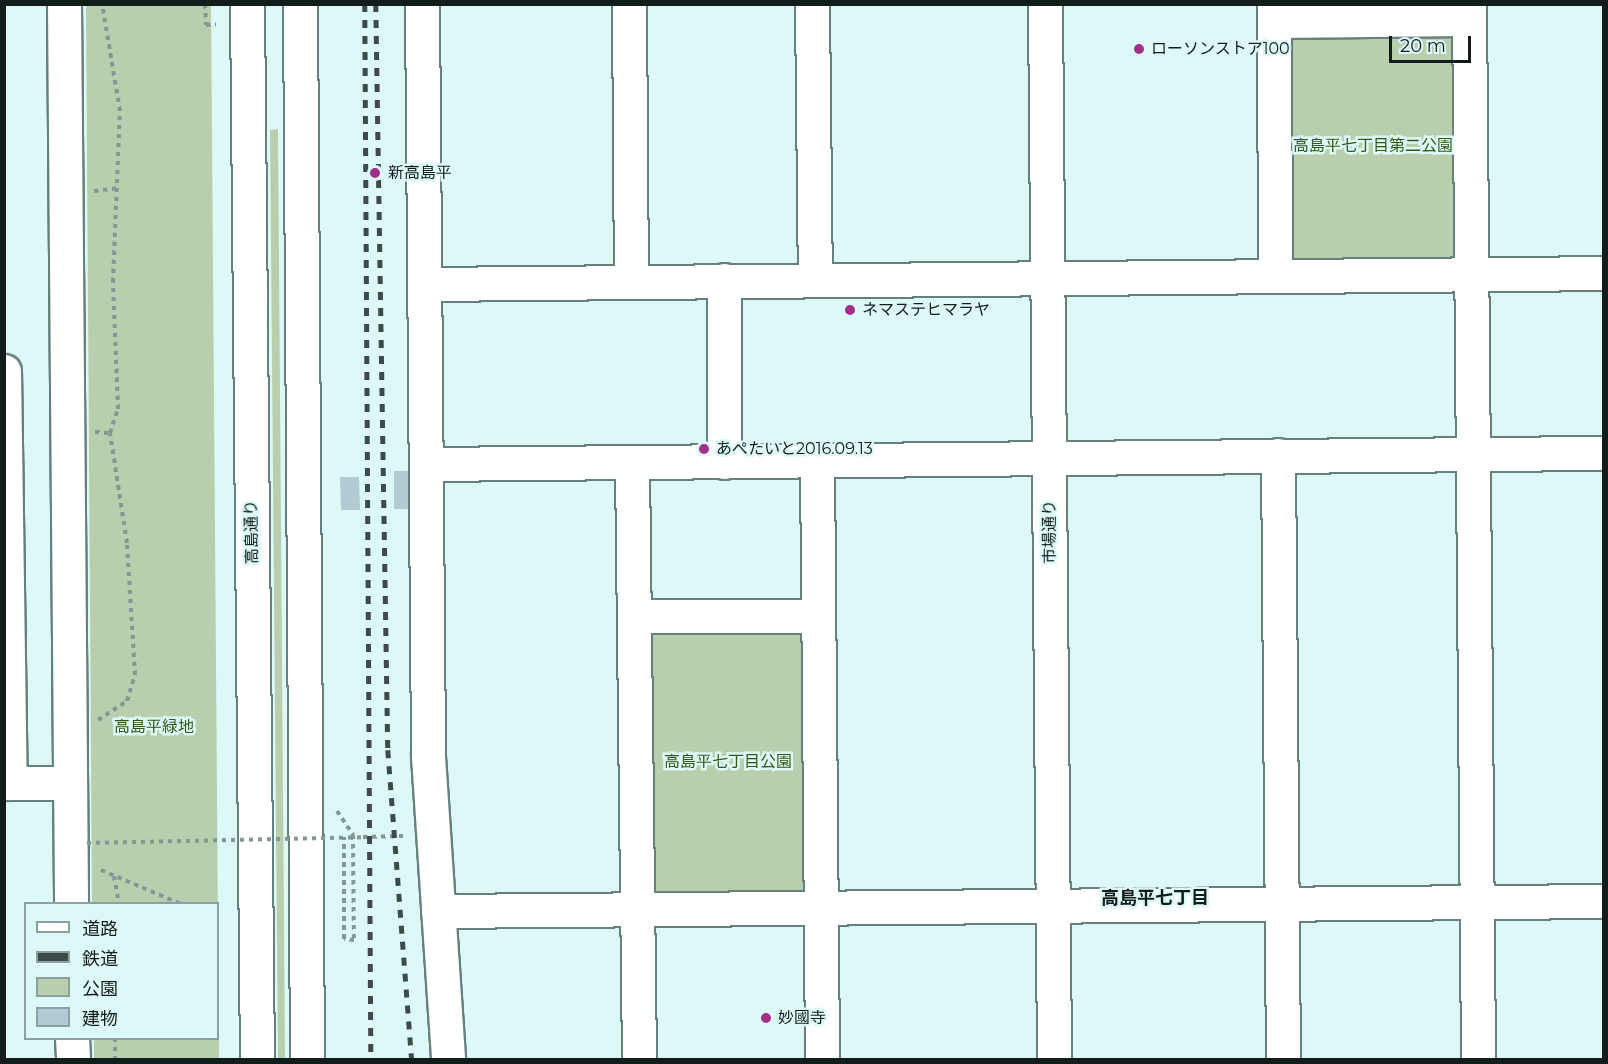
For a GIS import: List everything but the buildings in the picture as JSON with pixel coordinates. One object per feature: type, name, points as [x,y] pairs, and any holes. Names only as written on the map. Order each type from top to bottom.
[{"type":"street","points":[[64,4],[69,735],[58,783],[79,854],[71,902]]},
{"type":"street","name":"高島通り","points":[[247,4],[257,1059]]},
{"type":"street","points":[[300,4],[308,1059]]},
{"type":"street","points":[[422,4],[429,756],[448,1059]]},
{"type":"street","points":[[629,4],[631,281]]},
{"type":"street","points":[[812,4],[815,279]]},
{"type":"street","name":"市場通り","points":[[1045,4],[1054,1059]]},
{"type":"street","points":[[1275,276],[1274,13],[1469,12],[1475,454],[1478,1059]]},
{"type":"street","points":[[424,284],[1604,273]]},
{"type":"street","points":[[724,280],[724,462]]},
{"type":"street","points":[[4,371],[7,783],[58,783]]},
{"type":"street","points":[[427,464],[1604,453]]},
{"type":"street","points":[[1278,455],[1283,1059]]},
{"type":"street","points":[[817,461],[822,1059]]},
{"type":"street","points":[[632,463],[636,616],[639,1059]]},
{"type":"street","points":[[636,616],[817,616]]},
{"type":"street","points":[[438,911],[1604,901]]},
{"type":"street","points":[[72,1040],[73,1059]]},
{"type":"path","points":[[69,735],[127,702],[135,675],[127,543],[110,433],[118,410],[113,282],[120,111],[102,4]]},
{"type":"path","points":[[206,4],[206,25],[216,24]]},
{"type":"path","points":[[79,854],[344,837],[411,835]]},
{"type":"path","points":[[344,837],[344,939],[354,940],[354,914]]},
{"type":"path","points":[[79,854],[114,876],[179,902]]},
{"type":"path","points":[[114,876],[119,902]]},
{"type":"path","points":[[115,1040],[115,1059]]},
{"type":"green space","name":"高島平緑地","points":[[86,5],[211,5],[218,902],[92,902]]},
{"type":"green space","name":"高島平七丁目第二公園","points":[[1447,29],[1458,39],[1459,253],[1449,263],[1299,263],[1287,251],[1286,40],[1298,30]]},
{"type":"green space","points":[[278,129],[285,1060],[278,1059],[270,130]]},
{"type":"green space","name":"高島平七丁目公園","points":[[656,625],[796,625],[806,636],[809,888],[800,896],[658,898],[649,889],[647,634]]},
{"type":"green space","points":[[94,1040],[219,1040],[219,1059],[94,1059]]},
{"type":"railway","points":[[365,4],[371,1060]]},
{"type":"railway","points":[[376,4],[388,750],[412,1060]]},
{"type":"place","name":"ローソンストア100","points":[[1139,49]]},
{"type":"place","name":"新高島平","points":[[375,173]]},
{"type":"place","name":"ネマステヒマラヤ","points":[[850,310]]},
{"type":"place","name":"あぺたいと2016.09.13","points":[[704,449]]},
{"type":"place","name":"妙國寺","points":[[766,1018]]},
{"type":"district","name":"高島平七丁目","points":[[1155,898]]}]
